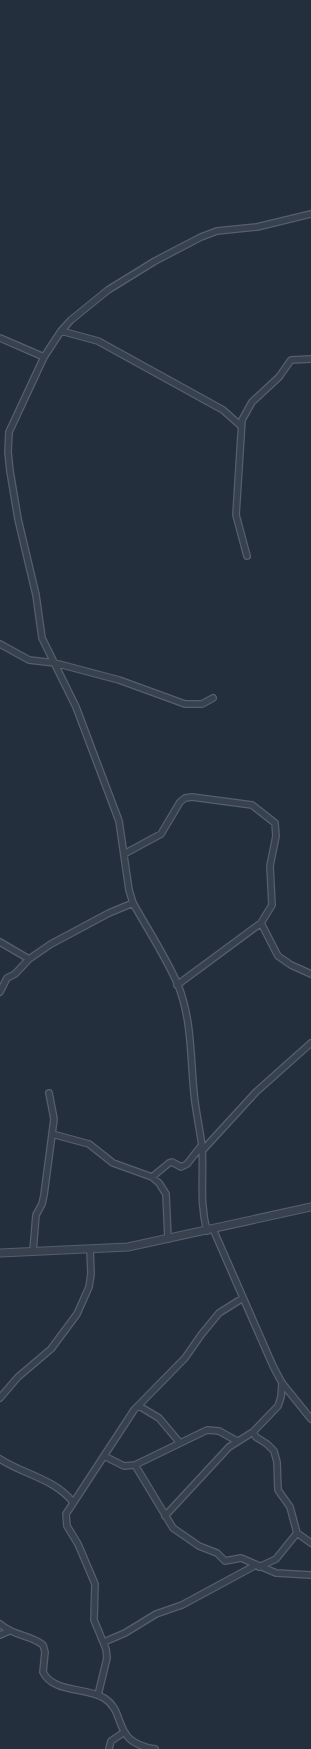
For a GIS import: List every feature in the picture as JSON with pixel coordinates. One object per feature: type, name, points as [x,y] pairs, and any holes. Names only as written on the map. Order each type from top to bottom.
[{"type":"street","points":[[311,214],[257,227],[217,231],[201,237],[155,261],[114,286],[71,320],[60,331],[44,357],[11,425],[8,438],[8,452],[18,519],[36,594],[42,638],[76,707],[119,821],[129,890],[133,903],[178,985],[185,1006],[190,1039],[195,1102],[202,1148],[201,1196],[203,1216],[243,1298],[260,1340],[282,1382],[311,1419]]},
{"type":"street","points":[[60,331],[98,341],[223,410],[241,426]]},
{"type":"street","points":[[0,338],[44,357]]},
{"type":"street","points":[[246,556],[236,515],[241,426],[243,416],[252,402],[279,377],[291,360],[311,359]]},
{"type":"street","points":[[0,644],[29,660],[55,663],[119,680],[185,704],[202,704],[213,698]]},
{"type":"street","points":[[124,854],[161,834],[174,810],[185,798],[192,797],[252,806],[272,820],[277,827],[270,866],[272,905],[261,923],[178,985]]},
{"type":"street","points":[[0,992],[6,979],[18,972],[29,959],[67,935],[133,903]]},
{"type":"street","points":[[261,923],[278,956],[290,965],[311,974]]},
{"type":"street","points":[[0,942],[29,959]]},
{"type":"street","points":[[152,1177],[169,1163],[172,1162],[179,1166],[186,1165],[256,1092],[311,1043]]},
{"type":"street","points":[[33,1251],[36,1216],[42,1204],[44,1195],[54,1115],[49,1093]]},
{"type":"street","points":[[52,1134],[89,1144],[113,1163],[152,1177],[159,1183],[166,1194],[168,1239]]},
{"type":"street","points":[[0,1253],[128,1246],[168,1239],[286,1212],[311,1208]]},
{"type":"street","points":[[0,1398],[18,1377],[51,1349],[77,1314],[89,1287],[91,1274],[90,1248]]},
{"type":"street","points":[[98,1695],[107,1658],[104,1642],[93,1617],[95,1584],[65,1519],[73,1502],[131,1414],[185,1358],[219,1313],[243,1298]]},
{"type":"street","points":[[166,1516],[217,1459],[237,1441],[253,1432],[278,1406],[281,1397],[282,1382]]},
{"type":"street","points":[[139,1406],[159,1418],[180,1442]]},
{"type":"street","points":[[104,1456],[124,1466],[135,1465],[207,1430],[219,1431],[237,1441]]},
{"type":"street","points":[[253,1432],[256,1437],[267,1444],[274,1451],[277,1462],[278,1490],[290,1508],[297,1533],[311,1543]]},
{"type":"street","points":[[0,1459],[20,1471],[37,1476],[52,1483],[65,1493],[73,1502]]},
{"type":"street","points":[[135,1465],[175,1530],[199,1546],[217,1553],[225,1561],[241,1558],[257,1566],[282,1575],[311,1575]]},
{"type":"street","points":[[104,1642],[124,1633],[156,1614],[182,1605],[257,1566],[276,1559],[297,1533]]},
{"type":"street","points":[[0,1624],[9,1631],[33,1639],[43,1645],[45,1652],[43,1672],[48,1680],[60,1686],[98,1695],[112,1705],[123,1732],[129,1738],[145,1748],[155,1749]]},
{"type":"street","points":[[0,1635],[9,1631]]},
{"type":"street","points":[[109,1749],[112,1742],[123,1732]]}]
